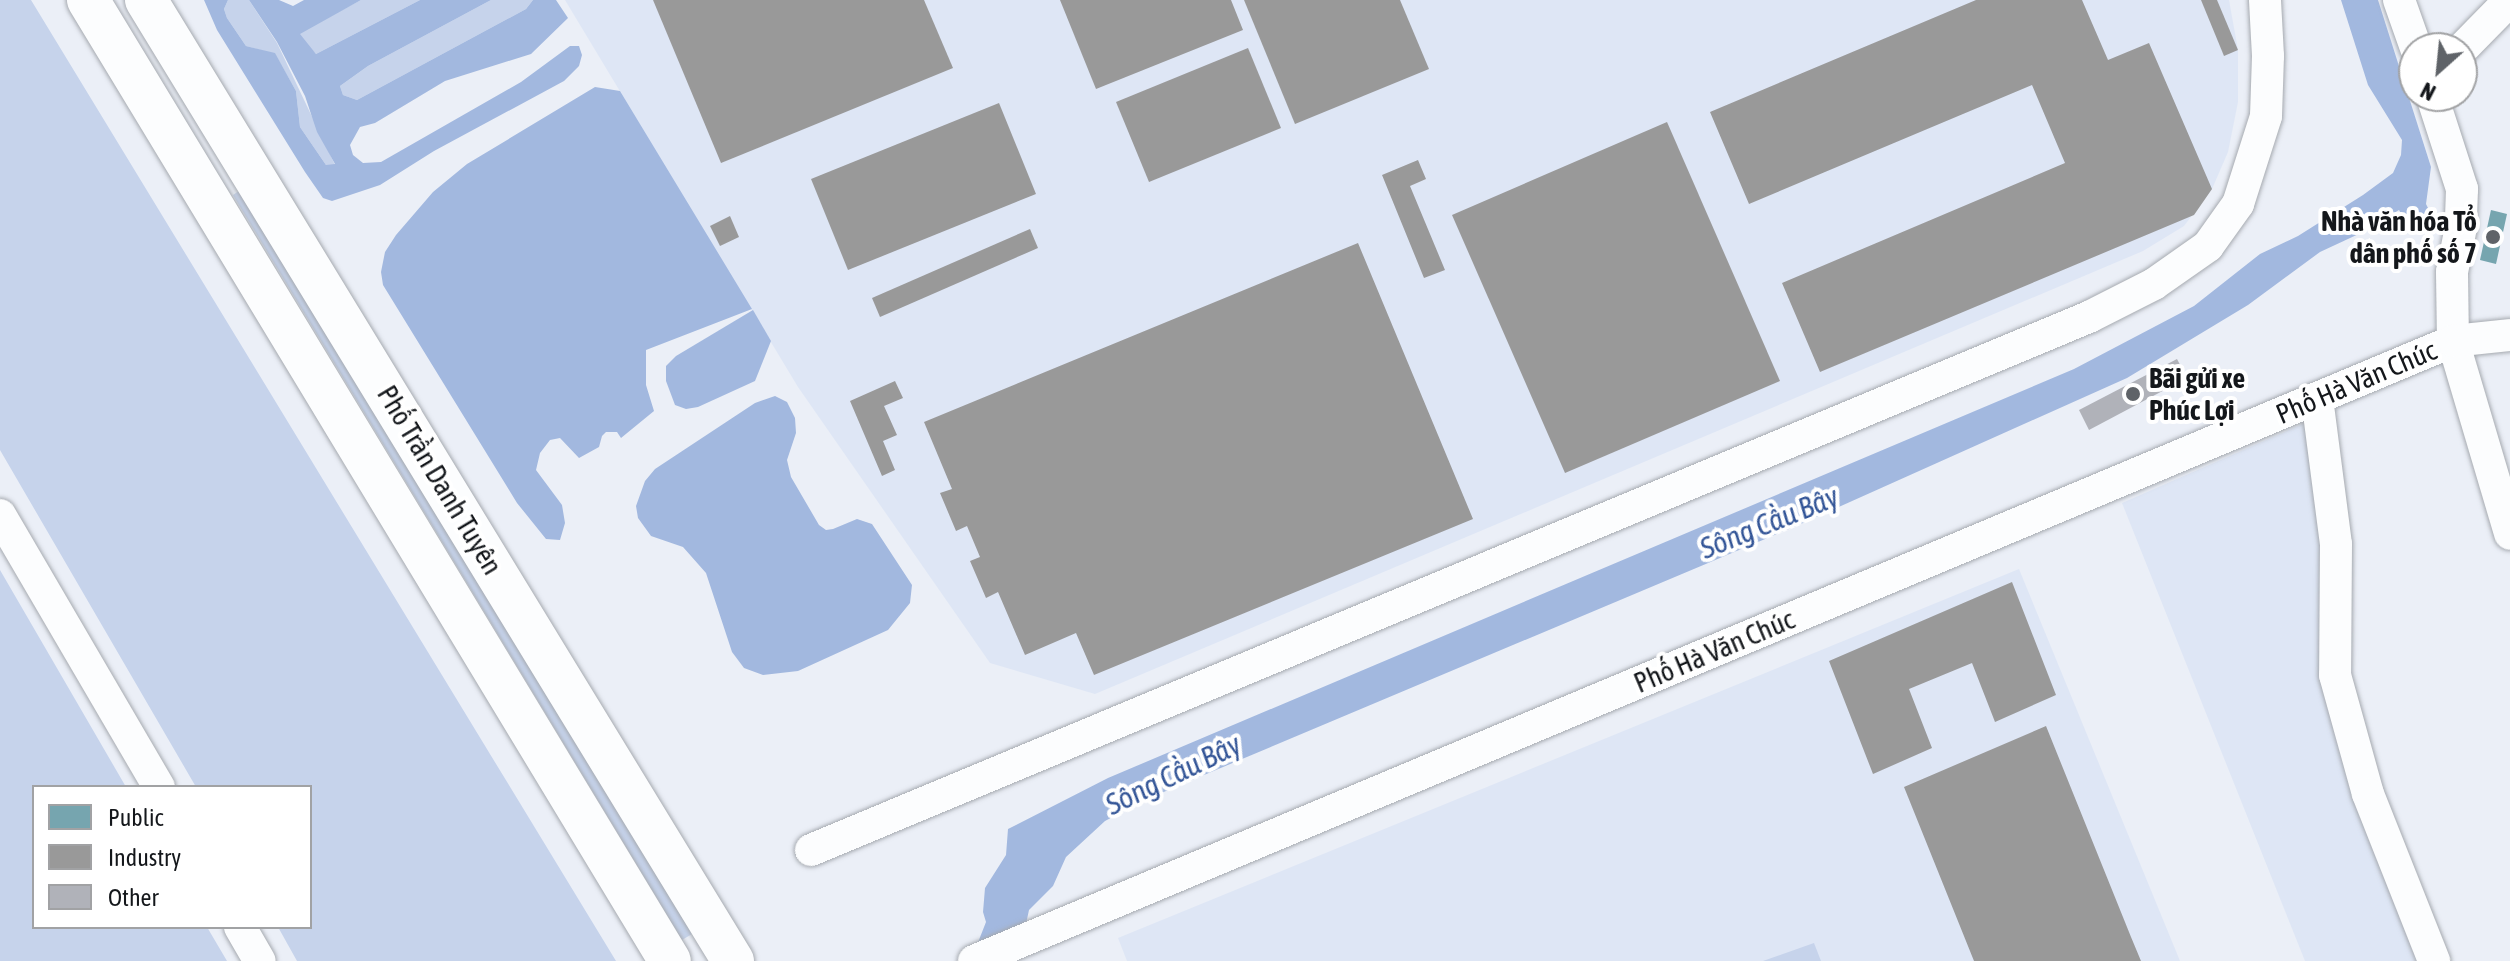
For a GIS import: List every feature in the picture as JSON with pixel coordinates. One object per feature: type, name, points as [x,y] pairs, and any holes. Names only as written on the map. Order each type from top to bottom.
[{"type":"main road","name":"Phố Trần Danh Tuyên","points":[[88,0],[670,961]]},
{"type":"main road","name":"Phố Trần Danh Tuyên","points":[[146,0],[733,961]]},
{"type":"main road","points":[[169,134],[212,107]]},
{"type":"street","points":[[811,850],[2059,329],[2154,284],[2208,246],[2238,204],[2266,116],[2268,56],[2265,0]]},
{"type":"street","points":[[2399,0],[2410,32]]},
{"type":"street","points":[[2478,33],[2510,0]]},
{"type":"street","points":[[2437,112],[2462,189],[2461,227],[2452,272],[2453,341],[2510,534]]},
{"type":"street","name":"Phố Hà Văn Chúc","points":[[974,961],[2453,341],[2510,335]]},
{"type":"street","points":[[2317,398],[2336,544],[2335,675],[2368,794],[2434,961]]},
{"type":"street","points":[[0,515],[158,785]]},
{"type":"street","points":[[241,929],[260,961]]},
{"type":"shaded area","points":[[0,0],[31,0],[616,961],[297,961],[279,929],[312,929],[312,785],[195,785],[0,450]]},
{"type":"shaded area","points":[[228,0],[249,0],[277,43],[335,165],[326,165],[300,127],[296,91],[275,54],[246,46],[227,18],[224,9]]},
{"type":"shaded area","points":[[361,0],[420,0],[316,54],[302,40],[299,34]]},
{"type":"shaded area","points":[[491,0],[533,0],[526,9],[357,100],[343,95],[340,86],[368,66]]},
{"type":"shaded area","points":[[565,0],[2229,0],[2238,50],[2238,102],[2228,152],[2212,189],[2184,226],[2143,251],[1095,694],[990,663],[798,387]]},
{"type":"shaded area","points":[[243,188],[692,934],[682,940],[233,195]]},
{"type":"shaded area","points":[[2314,419],[2332,619],[2421,961],[2305,961],[2122,503]]},
{"type":"shaded area","points":[[2019,569],[2180,961],[1127,961],[1118,938]]},
{"type":"shaded area","points":[[0,570],[125,785],[32,785],[32,929],[208,929],[227,961],[0,961]]},
{"type":"shaded area","points":[[1814,943],[1821,961],[1763,961]]},
{"type":"water","points":[[204,0],[228,0],[224,9],[227,18],[246,46],[275,53],[296,91],[300,127],[326,165],[335,164],[317,132],[305,96],[277,42],[249,0],[279,0],[293,6],[304,0],[361,0],[300,34],[316,54],[420,0],[491,0],[368,66],[340,86],[343,95],[357,100],[526,9],[533,0],[556,0],[568,18],[531,54],[445,81],[375,123],[360,127],[350,145],[353,155],[363,163],[381,162],[521,82],[570,46],[579,46],[582,55],[579,66],[564,81],[434,151],[380,185],[332,201],[323,198],[305,172],[217,30]]},
{"type":"water","name":"Sông Cầu Bây","points":[[2341,0],[2378,0],[2398,63],[2398,112],[2414,112],[2431,167],[2426,204],[2431,214],[2427,222],[2408,226],[2399,210],[2363,232],[2320,252],[2248,305],[2127,378],[1803,523],[1147,799],[1105,821],[1066,857],[1053,886],[1029,910],[1023,938],[977,945],[986,922],[983,912],[985,888],[1006,855],[1008,829],[1108,778],[2074,369],[2194,306],[2260,254],[2298,236],[2393,173],[2401,155],[2402,140],[2368,85]]},
{"type":"water","points":[[595,87],[620,91],[752,309],[646,350],[646,385],[654,411],[621,438],[617,432],[606,432],[599,447],[579,458],[560,438],[550,440],[540,453],[536,470],[562,505],[565,523],[560,540],[546,539],[517,503],[383,285],[381,272],[385,252],[396,235],[433,192],[467,164]]},
{"type":"water","points":[[753,310],[771,341],[755,381],[698,407],[686,409],[675,405],[666,381],[666,366],[676,356]]},
{"type":"water","points":[[775,396],[787,402],[795,418],[796,433],[787,460],[791,477],[819,525],[826,530],[833,529],[857,519],[872,524],[912,585],[910,603],[888,630],[798,671],[763,675],[744,668],[732,652],[706,573],[683,547],[651,536],[638,518],[636,506],[645,481],[655,469],[755,403]]},
{"type":"building: Public","name":"Nhà văn hóa Tổ dân phố số 7","points":[[2491,210],[2507,214],[2496,264],[2480,260]]},
{"type":"building: Industry","points":[[653,0],[924,0],[953,68],[721,163]]},
{"type":"building: Industry","points":[[1060,0],[1231,0],[1243,30],[1096,89]]},
{"type":"building: Industry","points":[[1244,0],[1400,0],[1429,69],[1295,124]]},
{"type":"building: Industry","points":[[1976,0],[2082,0],[2108,60],[2149,43],[2212,189],[2194,215],[1820,372],[1782,283],[2065,163],[2032,85],[1749,204],[1710,112]]},
{"type":"building: Industry","points":[[2201,0],[2217,0],[2238,50],[2224,56]]},
{"type":"building: Industry","points":[[1248,48],[1281,128],[1149,182],[1116,102]]},
{"type":"building: Industry","points":[[999,103],[1036,194],[848,270],[811,179]]},
{"type":"building: Industry","points":[[1667,122],[1780,381],[1565,473],[1452,215]]},
{"type":"building: Industry","points":[[1418,160],[1426,179],[1410,186],[1445,270],[1424,278],[1382,175]]},
{"type":"building: Industry","points":[[730,216],[739,237],[720,246],[710,226]]},
{"type":"building: Industry","points":[[1030,229],[1038,248],[880,317],[872,298]]},
{"type":"building: Industry","points":[[1358,243],[1473,519],[1094,675],[1076,633],[1025,655],[998,592],[986,598],[970,561],[980,557],[967,526],[956,531],[940,493],[952,489],[924,422]]},
{"type":"building: Industry","points":[[895,381],[903,398],[884,406],[897,435],[883,441],[895,470],[882,476],[850,401]]},
{"type":"building: Industry","points":[[2012,582],[2056,695],[1995,722],[1972,663],[1909,689],[1932,748],[1873,774],[1829,661]]},
{"type":"building: Industry","points":[[2046,726],[2141,961],[1974,961],[1904,787]]},
{"type":"building: Other","name":"Bãi gửi xe Phúc Lợi","points":[[2177,359],[2187,378],[2089,430],[2079,410]]},
{"type":"place","name":"Nhà văn hóa Tổ dân phố số 7","points":[[2493,237]]},
{"type":"place","name":"Bãi gửi xe Phúc Lợi","points":[[2133,394]]}]
